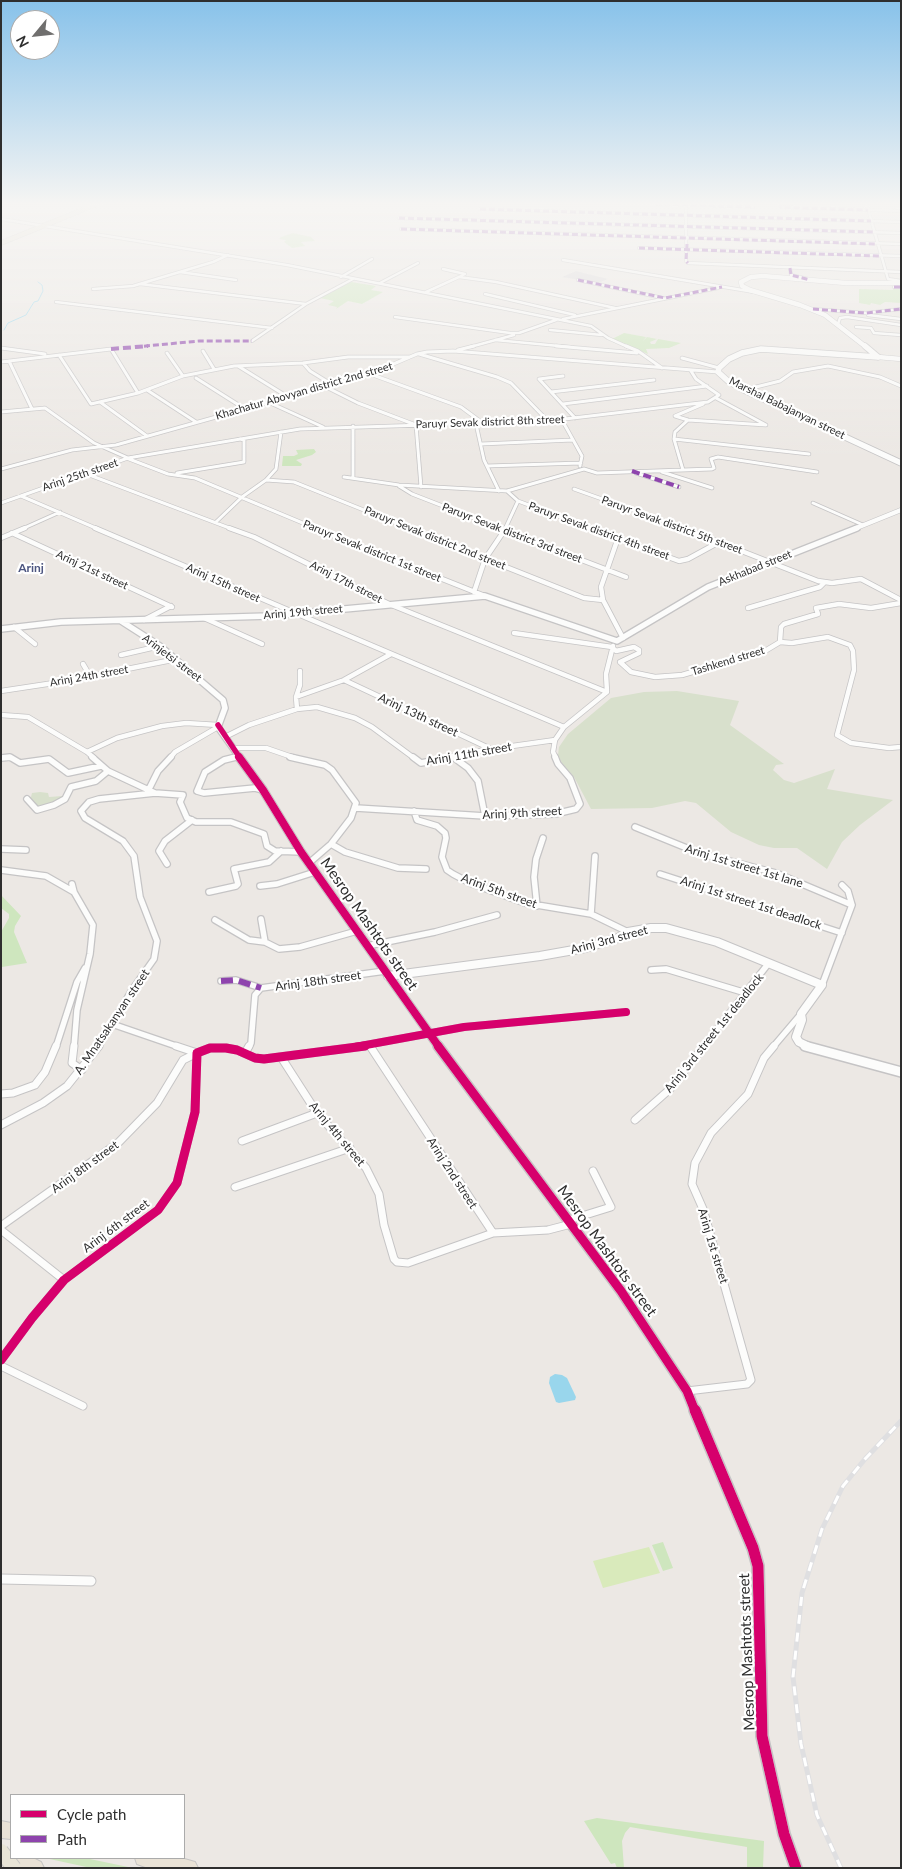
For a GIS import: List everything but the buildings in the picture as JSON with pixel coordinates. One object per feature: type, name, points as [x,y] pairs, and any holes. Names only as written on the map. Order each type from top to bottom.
[{"type":"highway","points":[[148,1859],[189,1868]]},
{"type":"highway","points":[[1,1860],[35,1868]]},
{"type":"main road","points":[[748,289],[815,310],[838,324],[877,354],[878,357]]},
{"type":"main road","name":"Marshal Babajanyan street","points":[[878,357],[762,349],[736,355],[729,359],[719,370],[728,381],[744,390],[901,464]]},
{"type":"main road","points":[[1,1851],[14,1868]]},
{"type":"street","points":[[183,289],[306,304]]},
{"type":"street","points":[[252,341],[306,304],[334,289]]},
{"type":"street","points":[[410,289],[591,326],[664,369]]},
{"type":"street","points":[[426,292],[432,289]]},
{"type":"street","points":[[529,289],[615,308]]},
{"type":"street","points":[[623,289],[665,298]]},
{"type":"street","points":[[453,351],[558,320],[710,289]]},
{"type":"street","points":[[737,289],[756,292]]},
{"type":"street","points":[[485,294],[577,316]]},
{"type":"street","points":[[56,302],[272,328]]},
{"type":"street","points":[[815,310],[866,313],[901,309]]},
{"type":"street","points":[[815,310],[901,319]]},
{"type":"street","points":[[395,317],[519,333]]},
{"type":"street","points":[[838,324],[840,318],[851,317],[901,325]]},
{"type":"street","points":[[856,327],[872,328],[874,333],[901,335]]},
{"type":"street","points":[[550,330],[604,335]]},
{"type":"street","points":[[495,340],[640,354]]},
{"type":"street","points":[[1,348],[57,356],[88,402],[92,404],[138,394],[183,376],[214,369],[337,360],[348,357],[410,357]]},
{"type":"street","points":[[1,362],[111,349],[138,394]]},
{"type":"street","points":[[203,351],[214,369]]},
{"type":"street","name":"Khachatur Abovyan district 2nd street","points":[[1,469],[72,450],[116,444],[147,436],[370,374],[417,354],[438,351],[691,371],[719,370]]},
{"type":"street","points":[[167,353],[183,376]]},
{"type":"street","points":[[417,354],[497,377],[511,384],[548,421]]},
{"type":"street","points":[[878,357],[901,359]]},
{"type":"street","points":[[682,358],[719,370]]},
{"type":"street","points":[[1,412],[32,409],[9,361]]},
{"type":"street","points":[[303,363],[310,372],[332,384]]},
{"type":"street","points":[[238,366],[288,396]]},
{"type":"street","points":[[744,390],[780,381],[791,372],[826,366],[880,377],[901,386]]},
{"type":"street","points":[[691,371],[696,379],[718,394],[716,398],[765,423],[766,426],[688,420],[675,416],[708,402]]},
{"type":"street","points":[[370,374],[461,407],[484,424]]},
{"type":"street","points":[[564,376],[539,379],[575,418]]},
{"type":"street","points":[[196,378],[245,409]]},
{"type":"street","points":[[551,392],[654,380]]},
{"type":"street","points":[[324,386],[358,403],[416,425],[421,487]]},
{"type":"street","points":[[563,404],[707,386]]},
{"type":"street","points":[[147,390],[196,422]]},
{"type":"street","name":"Paruyr Sevak district 8th street","points":[[240,439],[281,432],[353,426],[484,424],[562,420],[708,402],[716,398]]},
{"type":"street","points":[[100,402],[147,436]]},
{"type":"street","points":[[268,402],[324,428]]},
{"type":"street","name":"Arinj 25th street","points":[[32,409],[45,408],[99,445],[128,458]]},
{"type":"street","points":[[562,420],[582,456],[579,471]]},
{"type":"street","points":[[683,470],[674,439],[675,432],[688,420]]},
{"type":"street","points":[[476,424],[484,460],[499,491]]},
{"type":"street","points":[[353,426],[353,478]]},
{"type":"street","points":[[216,522],[242,497],[266,480],[276,469],[281,432]]},
{"type":"street","points":[[128,458],[240,439],[244,440],[244,462],[172,474]]},
{"type":"street","points":[[674,439],[809,454]]},
{"type":"street","points":[[481,444],[573,440]]},
{"type":"street","points":[[344,477],[421,487],[507,491],[586,469],[597,473],[712,469],[714,468],[711,459],[718,457],[817,472]]},
{"type":"street","name":"Arinj 25th street","points":[[1,503],[128,458]]},
{"type":"street","name":"Paruyr Sevak district 1st street","points":[[128,458],[172,474],[195,478],[474,592],[620,640]]},
{"type":"street","points":[[487,466],[581,463]]},
{"type":"street","points":[[1,464],[8,467]]},
{"type":"street","points":[[657,470],[712,488]]},
{"type":"street","points":[[632,471],[679,487]]},
{"type":"street","name":"Arinj 17th street","points":[[84,473],[216,522],[276,547],[389,604],[607,692]]},
{"type":"street","name":"Paruyr Sevak district 2nd street","points":[[266,480],[294,482],[584,598],[603,600]]},
{"type":"street","name":"Paruyr Sevak district 3rd street","points":[[399,485],[412,494],[626,577]]},
{"type":"street","name":"Paruyr Sevak district 5th street","points":[[574,489],[721,541],[824,583]]},
{"type":"street","points":[[474,592],[485,559],[505,529],[518,501],[507,491]]},
{"type":"street","name":"Arinj 15th street","points":[[21,496],[294,614],[564,727]]},
{"type":"street","name":"Paruyr Sevak district 4th street","points":[[518,501],[679,561],[684,561],[721,541]]},
{"type":"street","points":[[813,503],[863,525]]},
{"type":"street","name":"Askhabad street","points":[[620,640],[700,592],[771,561],[901,510]]},
{"type":"street","points":[[1,538],[60,512]]},
{"type":"street","name":"Arinj 21st street","points":[[12,533],[172,607],[142,621]]},
{"type":"street","points":[[555,740],[564,727],[607,692],[606,674],[612,647],[620,640],[603,600],[601,587],[618,538]]},
{"type":"street","points":[[748,608],[820,587],[824,583],[838,583],[853,579],[861,579],[901,602]]},
{"type":"street","name":"Arinj 19th street","points":[[121,621],[294,614],[485,596]]},
{"type":"street","name":"Tashkend street","points":[[612,647],[616,651],[628,647],[639,650],[639,653],[622,660],[620,664],[631,672],[655,677],[682,676],[765,651],[780,642],[781,627],[784,624],[818,614],[816,608],[839,604],[871,608],[901,602]]},
{"type":"street","points":[[204,618],[262,644]]},
{"type":"street","points":[[1,629],[61,622],[121,621]]},
{"type":"street","name":"Arinjetsi street","points":[[121,621],[177,659],[223,700],[225,708],[218,726]]},
{"type":"street","points":[[14,627],[35,644]]},
{"type":"street","points":[[514,633],[612,647]]},
{"type":"street","points":[[780,642],[792,643],[828,637],[850,645],[853,651],[854,670],[838,735],[851,743],[889,748],[901,747]]},
{"type":"street","points":[[121,655],[160,646]]},
{"type":"street","points":[[296,697],[344,680],[391,654]]},
{"type":"street","name":"Arinj 24th street","points":[[1,691],[177,659]]},
{"type":"street","points":[[83,664],[90,676]]},
{"type":"street","points":[[298,709],[296,697],[300,686],[300,671]]},
{"type":"street","name":"Arinj 13th street","points":[[344,680],[491,749]]},
{"type":"street","name":"Arinj 11th street","points":[[225,737],[249,725],[298,709],[317,706],[355,718],[372,727],[421,763],[491,749],[555,740]]},
{"type":"street","points":[[1,715],[28,718],[88,752],[108,771],[155,793],[183,795],[180,802],[187,818],[196,822],[231,822],[264,834],[267,846],[275,851],[301,852]]},
{"type":"street","points":[[88,752],[117,738],[162,726],[186,723],[218,726]]},
{"type":"street","points":[[149,789],[158,771],[175,752],[218,726]]},
{"type":"street","name":"Mesrop Mashtots street","points":[[218,726],[263,790],[301,852],[367,946],[430,1035],[621,1291],[687,1391],[753,1548],[758,1566],[762,1736],[784,1834],[796,1868]]},
{"type":"street","name":"Arinj 9th street","points":[[356,808],[485,816],[555,814],[576,809],[580,804],[570,778],[558,764],[553,752],[555,740]]},
{"type":"street","points":[[233,748],[266,748],[325,766],[332,770],[356,803],[356,808],[351,818],[331,844],[309,863]]},
{"type":"street","points":[[239,756],[224,760],[205,772],[197,791],[204,793],[255,788],[263,790]]},
{"type":"street","points":[[1,758],[10,757],[20,763],[48,758],[68,773],[101,766]]},
{"type":"street","points":[[452,757],[468,768],[478,781],[485,816]]},
{"type":"street","points":[[27,799],[36,810],[54,805],[65,799],[71,787],[96,781],[108,771]]},
{"type":"street","name":"A. Mnatsakanyan street","points":[[1,1125],[43,1103],[67,1086],[82,1070],[132,990],[154,959],[157,941],[140,897],[134,856],[123,841],[85,818],[81,811],[82,807],[89,802],[99,799],[155,793]]},
{"type":"street","name":"Arinj 5th street","points":[[414,812],[417,820],[441,828],[446,833],[442,857],[447,870],[470,883],[537,906],[591,914],[628,932]]},
{"type":"street","points":[[167,864],[159,851],[165,841],[192,820]]},
{"type":"street","name":"Arinj 1st street 1st lane","points":[[635,827],[699,853],[784,876],[852,904]]},
{"type":"street","points":[[537,906],[534,876],[536,859],[544,838]]},
{"type":"street","points":[[331,844],[345,852],[398,868],[426,869]]},
{"type":"street","points":[[1,849],[26,850]]},
{"type":"street","points":[[209,892],[236,886],[238,884],[234,869],[270,862],[281,852]]},
{"type":"street","points":[[591,914],[595,856]]},
{"type":"street","points":[[1,870],[46,876],[74,892]]},
{"type":"street","points":[[260,886],[277,884],[315,872]]},
{"type":"street","name":"Arinj 1st street 1st deadlock","points":[[660,874],[842,932]]},
{"type":"street","points":[[72,884],[74,892],[93,925],[90,954],[77,1010],[72,1063],[82,1070]]},
{"type":"street","points":[[842,886],[851,898],[852,904]]},
{"type":"street","name":"Arinj 1st street","points":[[687,1391],[747,1384],[751,1380],[703,1209],[692,1184],[695,1162],[711,1133],[748,1094],[764,1058],[801,1014],[822,985],[852,904]]},
{"type":"street","points":[[367,946],[435,932],[497,915]]},
{"type":"street","points":[[261,919],[265,942]]},
{"type":"street","points":[[215,920],[249,940],[265,942],[279,949],[300,947],[357,931]]},
{"type":"street","name":"Arinj 3rd street","points":[[387,974],[540,956],[585,948],[618,938],[628,932],[651,928],[666,928],[717,942],[822,985]]},
{"type":"street","name":"Arinj 3rd street 1st deadlock","points":[[635,1120],[670,1089],[768,964]]},
{"type":"street","points":[[1,1094],[13,1093],[35,1085],[45,1072],[53,1056],[80,973],[86,967]]},
{"type":"street","points":[[651,970],[666,968],[746,993]]},
{"type":"street","name":"Arinj 18th street","points":[[245,1054],[251,1043],[255,995],[261,988],[387,974]]},
{"type":"street","points":[[222,981],[236,980],[261,988]]},
{"type":"street","points":[[112,1024],[197,1053],[210,1048],[226,1048],[255,1058],[264,1059],[370,1045],[464,1027],[626,1012]]},
{"type":"street","points":[[801,1014],[802,1020],[796,1037],[799,1042],[806,1046],[901,1072]]},
{"type":"street","name":"Arinj 2nd street","points":[[370,1045],[493,1233]]},
{"type":"street","name":"Arinj 8th street","points":[[1,1228],[118,1143],[157,1103],[183,1060],[197,1053]]},
{"type":"street","name":"Arinj 6th street","points":[[1,1360],[32,1318],[64,1280],[158,1210],[177,1182],[195,1112],[197,1053]]},
{"type":"street","name":"Arinj 4th street","points":[[281,1057],[317,1113],[366,1168],[379,1194],[384,1225],[396,1262],[408,1263],[493,1233]]},
{"type":"street","points":[[242,1141],[317,1113]]},
{"type":"street","points":[[235,1187],[350,1148]]},
{"type":"street","points":[[493,1233],[548,1230],[611,1207],[593,1171]]},
{"type":"street","points":[[1,1228],[64,1280]]},
{"type":"street","points":[[1,1366],[83,1406]]},
{"type":"street","points":[[1,1579],[91,1581]]},
{"type":"green space","points":[[337,289],[372,289],[383,292],[362,304],[348,301],[336,309],[337,307],[328,305],[334,301],[320,298]]},
{"type":"green space","points":[[859,289],[901,289],[901,303],[885,302],[880,305],[871,303],[870,305],[859,303]]},
{"type":"green space","points":[[624,333],[646,337],[643,341],[647,337],[657,339],[650,342],[651,344],[655,344],[658,339],[681,343],[669,348],[646,349],[648,354],[612,339]]},
{"type":"green space","points":[[314,449],[316,452],[312,455],[296,460],[302,464],[301,466],[282,466],[283,456],[294,456],[298,454],[296,450]]},
{"type":"green space","points":[[677,691],[739,701],[730,725],[784,764],[776,765],[773,770],[784,780],[794,783],[835,769],[827,789],[893,800],[860,825],[842,842],[827,869],[797,848],[774,848],[759,845],[731,832],[696,803],[685,801],[652,808],[591,809],[574,777],[558,755],[559,747],[568,734],[611,698],[644,692]]},
{"type":"green space","points":[[32,793],[48,793],[49,797],[63,796],[59,802],[37,810],[30,801]]},
{"type":"green space","points":[[1,895],[21,916],[14,932],[27,963],[2,967],[1,932],[9,918],[9,914],[1,908]]},
{"type":"green space","points":[[663,1542],[673,1568],[663,1571],[652,1545]]},
{"type":"green space","points":[[649,1547],[660,1573],[603,1588],[593,1561]]},
{"type":"green space","points":[[597,1818],[764,1841],[763,1868],[747,1868],[747,1847],[630,1827],[622,1841],[624,1868],[617,1868],[615,1863],[611,1864],[584,1821]]},
{"type":"green space","points":[[50,1859],[90,1859],[133,1868],[91,1868]]},
{"type":"water","points":[[555,1374],[567,1378],[576,1397],[575,1400],[556,1402],[549,1383],[550,1377]]},
{"type":"waterway","points":[[4,330],[8,323],[26,315],[34,302],[38,301],[43,289]]},
{"type":"railway","points":[[841,1868],[817,1815],[801,1744],[793,1677],[802,1593],[822,1529],[843,1486],[865,1459],[901,1421]]},
{"type":"marked path","points":[[623,289],[665,298],[710,289]]},
{"type":"marked path","points":[[813,309],[866,313],[901,309]]},
{"type":"marked path","points":[[111,349],[199,341],[252,341]]},
{"type":"marked path","points":[[632,471],[679,487]]},
{"type":"marked path","points":[[221,981],[236,980],[261,988]]},
{"type":"cycle path","points":[[218,725],[263,790],[301,852],[430,1035],[621,1291],[687,1391],[753,1548],[758,1566],[762,1736],[784,1834],[796,1868]]},
{"type":"cycle path","points":[[1,1360],[32,1318],[64,1280],[158,1210],[177,1183],[195,1112],[197,1053],[210,1048],[226,1048],[237,1050],[255,1058],[264,1059],[370,1045],[464,1027],[626,1012]]},
{"type":"district","name":"Arinj","points":[[31,568]]}]
